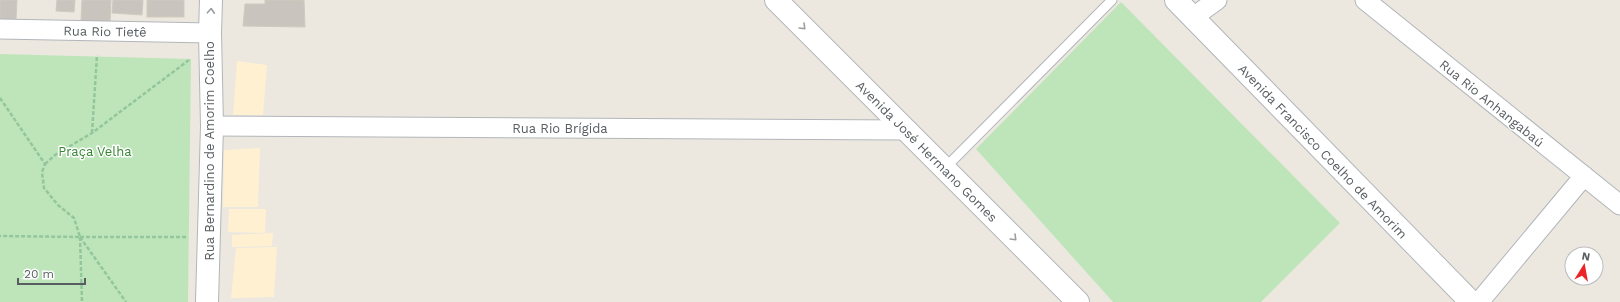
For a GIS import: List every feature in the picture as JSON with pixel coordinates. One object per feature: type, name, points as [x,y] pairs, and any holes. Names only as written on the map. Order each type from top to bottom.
[{"type":"street","name":"Rua Bernardino de Amorim Coelho","points":[[207,302],[212,126],[210,33],[211,0]]},
{"type":"street","name":"Avenida José Hermano Gomes","points":[[776,0],[908,130],[1078,302]]},
{"type":"street","name":"Avenida Francisco Coelho de Amorim","points":[[1176,0],[1471,302]]},
{"type":"street","points":[[1192,18],[1217,0]]},
{"type":"street","name":"Rua Rio Anhangabaú","points":[[1365,0],[1620,205]]},
{"type":"street","name":"Rua Rio Tietê","points":[[0,29],[210,33]]},
{"type":"street","name":"Rua Rio Brígida","points":[[212,126],[908,130]]},
{"type":"street","points":[[1479,302],[1584,176]]},
{"type":"lane","points":[[945,168],[1112,0]]},
{"type":"path","points":[[92,133],[97,56]]},
{"type":"path","points":[[82,302],[80,237],[74,218],[58,206],[44,188],[42,172],[45,164],[55,155],[92,133],[191,59]]},
{"type":"path","points":[[0,98],[45,164]]},
{"type":"path","points":[[0,236],[189,237]]},
{"type":"path","points":[[80,237],[126,302]]},
{"type":"shaded area","points":[[237,61],[267,65],[263,115],[233,115]]},
{"type":"shaded area","points":[[260,148],[258,207],[223,207],[224,150]]},
{"type":"shaded area","points":[[229,209],[266,209],[265,233],[228,232]]},
{"type":"shaded area","points":[[273,233],[272,246],[232,247],[232,235]]},
{"type":"shaded area","points":[[277,247],[274,297],[231,298],[236,248]]},
{"type":"green space","points":[[1121,2],[1340,223],[1261,302],[1113,302],[976,149]]},
{"type":"green space","name":"Praça Velha","points":[[0,54],[191,59],[188,302],[0,302]]},
{"type":"building","points":[[0,0],[17,0],[16,20],[0,20]]},
{"type":"building","points":[[57,0],[75,0],[74,12],[56,11]]},
{"type":"building","points":[[82,0],[111,0],[110,24],[81,22]]},
{"type":"building","points":[[113,0],[143,0],[142,15],[112,13]]},
{"type":"building","points":[[147,0],[184,0],[184,17],[147,17]]},
{"type":"building","points":[[265,0],[304,0],[305,27],[243,26],[245,4],[265,4]]}]
